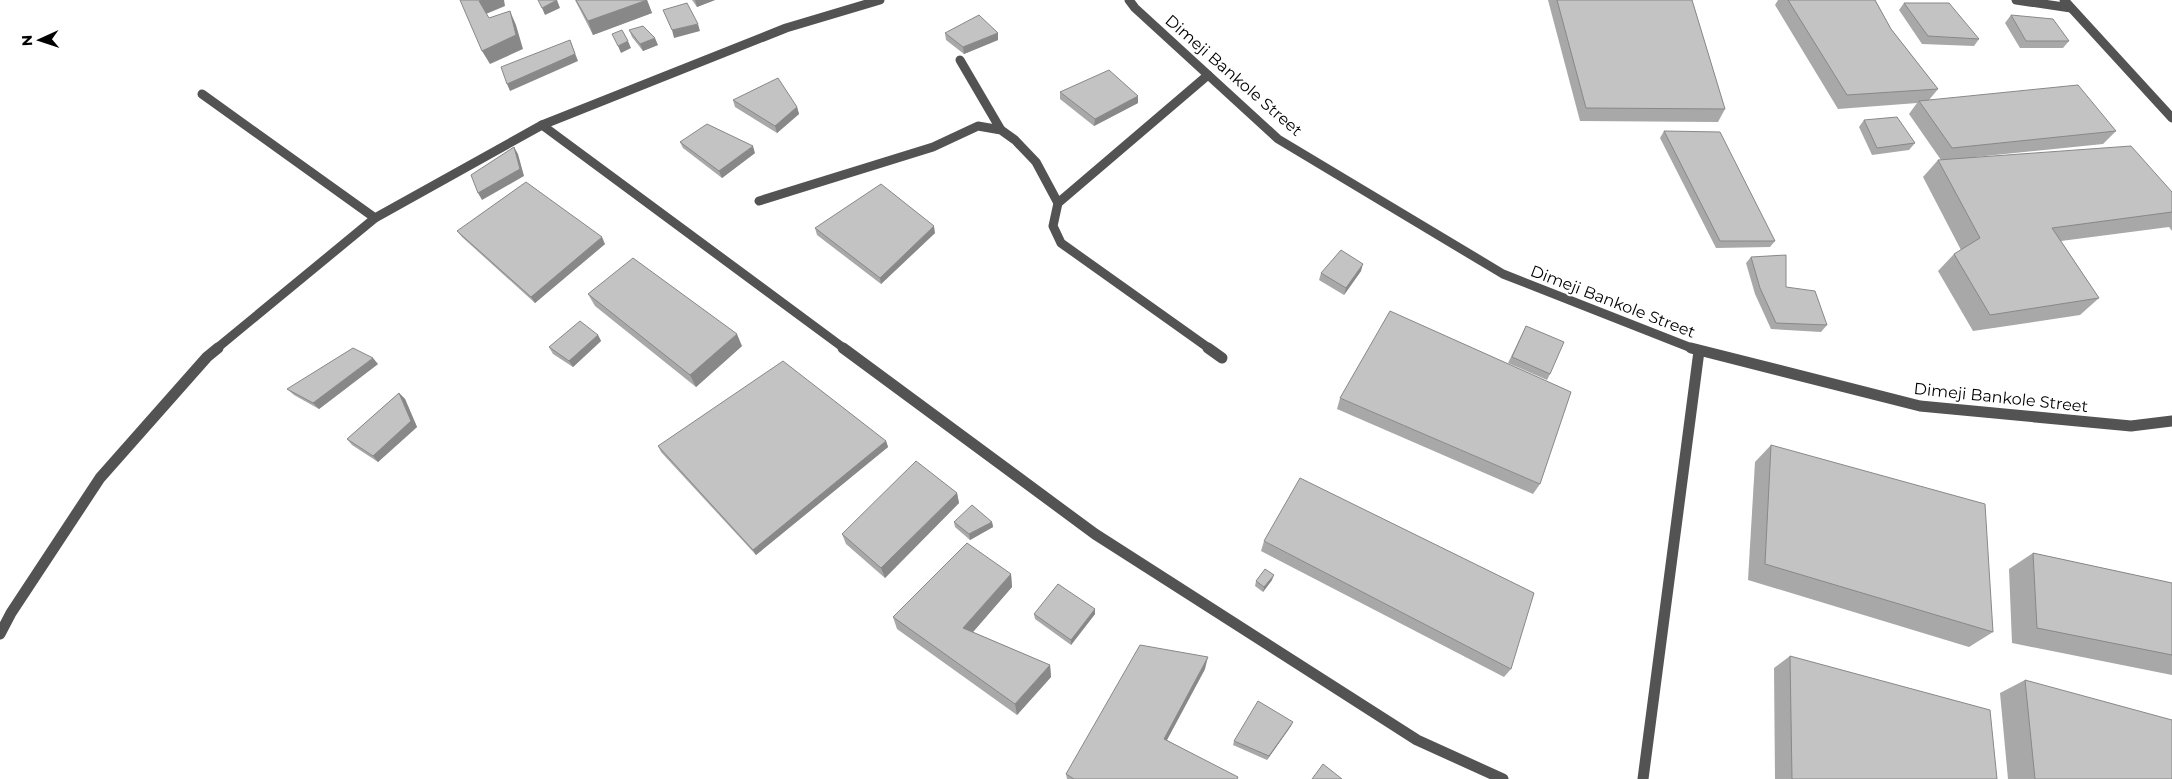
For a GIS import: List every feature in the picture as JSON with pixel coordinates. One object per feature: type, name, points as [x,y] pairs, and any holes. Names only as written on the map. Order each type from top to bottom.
[{"type":"street","points":[[0,634],[11,613],[100,478],[208,357],[375,218],[542,125],[786,28],[880,0]]},
{"type":"street","name":"Dimeji Bankole Street","points":[[1129,0],[1135,8],[1278,139],[1503,274],[1699,351],[1920,406],[2131,426],[2172,422]]},
{"type":"street","points":[[2016,0],[2071,8]]},
{"type":"street","points":[[2064,0],[2172,118]]},
{"type":"street","points":[[960,60],[1001,130],[1015,140],[1036,162],[1058,203]]},
{"type":"street","points":[[1208,75],[1058,203],[1053,226],[1061,243],[1222,358]]},
{"type":"street","points":[[202,94],[375,218]]},
{"type":"street","points":[[542,125],[1095,534],[1417,740],[1503,779]]},
{"type":"street","points":[[759,201],[933,147],[978,126],[1001,130]]},
{"type":"street","points":[[1643,779],[1699,351]]},
{"type":"building","points":[[460,0],[481,0],[479,1],[489,18],[510,11],[516,35],[482,51]]},
{"type":"building","points":[[538,0],[557,0],[542,8]]},
{"type":"building","points":[[576,0],[647,0],[588,21]]},
{"type":"building","points":[[1557,0],[1692,0],[1725,109],[1586,108]]},
{"type":"building","points":[[1788,0],[1875,0],[1891,29],[1938,89],[1847,95]]},
{"type":"building","points":[[687,3],[698,24],[672,30],[663,10]]},
{"type":"building","points":[[1904,3],[1949,3],[1979,39],[1928,36]]},
{"type":"building","points":[[979,15],[998,33],[963,47],[945,33]]},
{"type":"building","points":[[2011,15],[2053,19],[2069,41],[2026,41]]},
{"type":"building","points":[[643,26],[655,38],[640,44],[629,30]]},
{"type":"building","points":[[622,30],[628,41],[618,46],[612,34]]},
{"type":"building","points":[[570,40],[575,54],[507,84],[501,67]]},
{"type":"building","points":[[1109,70],[1138,96],[1095,119],[1060,92]]},
{"type":"building","points":[[778,78],[797,107],[775,126],[733,100]]},
{"type":"building","points":[[2078,85],[2116,131],[1952,148],[1919,101]]},
{"type":"building","points":[[1897,117],[1915,143],[1877,148],[1864,120]]},
{"type":"building","points":[[707,124],[753,146],[719,171],[680,142]]},
{"type":"building","points":[[1664,131],[1720,132],[1775,241],[1720,241]]},
{"type":"building","points":[[2131,146],[2172,192],[2172,212],[2052,228],[2099,298],[1990,315],[1954,254],[1980,238],[1938,160]]},
{"type":"building","points":[[514,147],[520,169],[478,193],[471,175]]},
{"type":"building","points":[[526,182],[602,237],[531,297],[457,231]]},
{"type":"building","points":[[881,184],[934,226],[880,278],[815,228]]},
{"type":"building","points":[[1341,250],[1363,264],[1346,288],[1321,273]]},
{"type":"building","points":[[1786,255],[1786,287],[1815,291],[1827,325],[1776,323],[1760,288],[1751,257]]},
{"type":"building","points":[[633,258],[737,334],[690,375],[588,294]]},
{"type":"building","points":[[1390,311],[1571,392],[1540,484],[1340,398]]},
{"type":"building","points":[[580,321],[598,335],[569,361],[549,347]]},
{"type":"building","points":[[1526,326],[1564,342],[1550,374],[1512,357]]},
{"type":"building","points":[[353,348],[373,358],[313,403],[287,389]]},
{"type":"building","points":[[783,361],[886,441],[753,550],[658,446]]},
{"type":"building","points":[[399,393],[411,421],[373,456],[347,439]]},
{"type":"building","points":[[1771,445],[1985,504],[1993,632],[1765,564]]},
{"type":"building","points":[[916,461],[957,493],[881,568],[842,534]]},
{"type":"building","points":[[1300,478],[1534,593],[1511,669],[1264,541]]},
{"type":"building","points":[[972,505],[992,522],[969,534],[954,522]]},
{"type":"building","points":[[967,543],[1011,574],[963,628],[1050,665],[1015,704],[893,617]]},
{"type":"building","points":[[2033,553],[2172,583],[2172,655],[2037,628]]},
{"type":"building","points":[[1265,569],[1274,575],[1264,587],[1256,581]]},
{"type":"building","points":[[1058,584],[1095,609],[1071,640],[1034,614]]},
{"type":"building","points":[[1140,645],[1208,657],[1164,739],[1238,777],[1237,779],[1074,779],[1066,774]]},
{"type":"building","points":[[1790,656],[1990,710],[1997,779],[1792,779]]},
{"type":"building","points":[[2025,680],[2172,720],[2172,779],[2035,779]]},
{"type":"building","points":[[1258,701],[1293,722],[1269,756],[1234,741]]},
{"type":"building","points":[[1323,764],[1342,779],[1312,779]]}]
